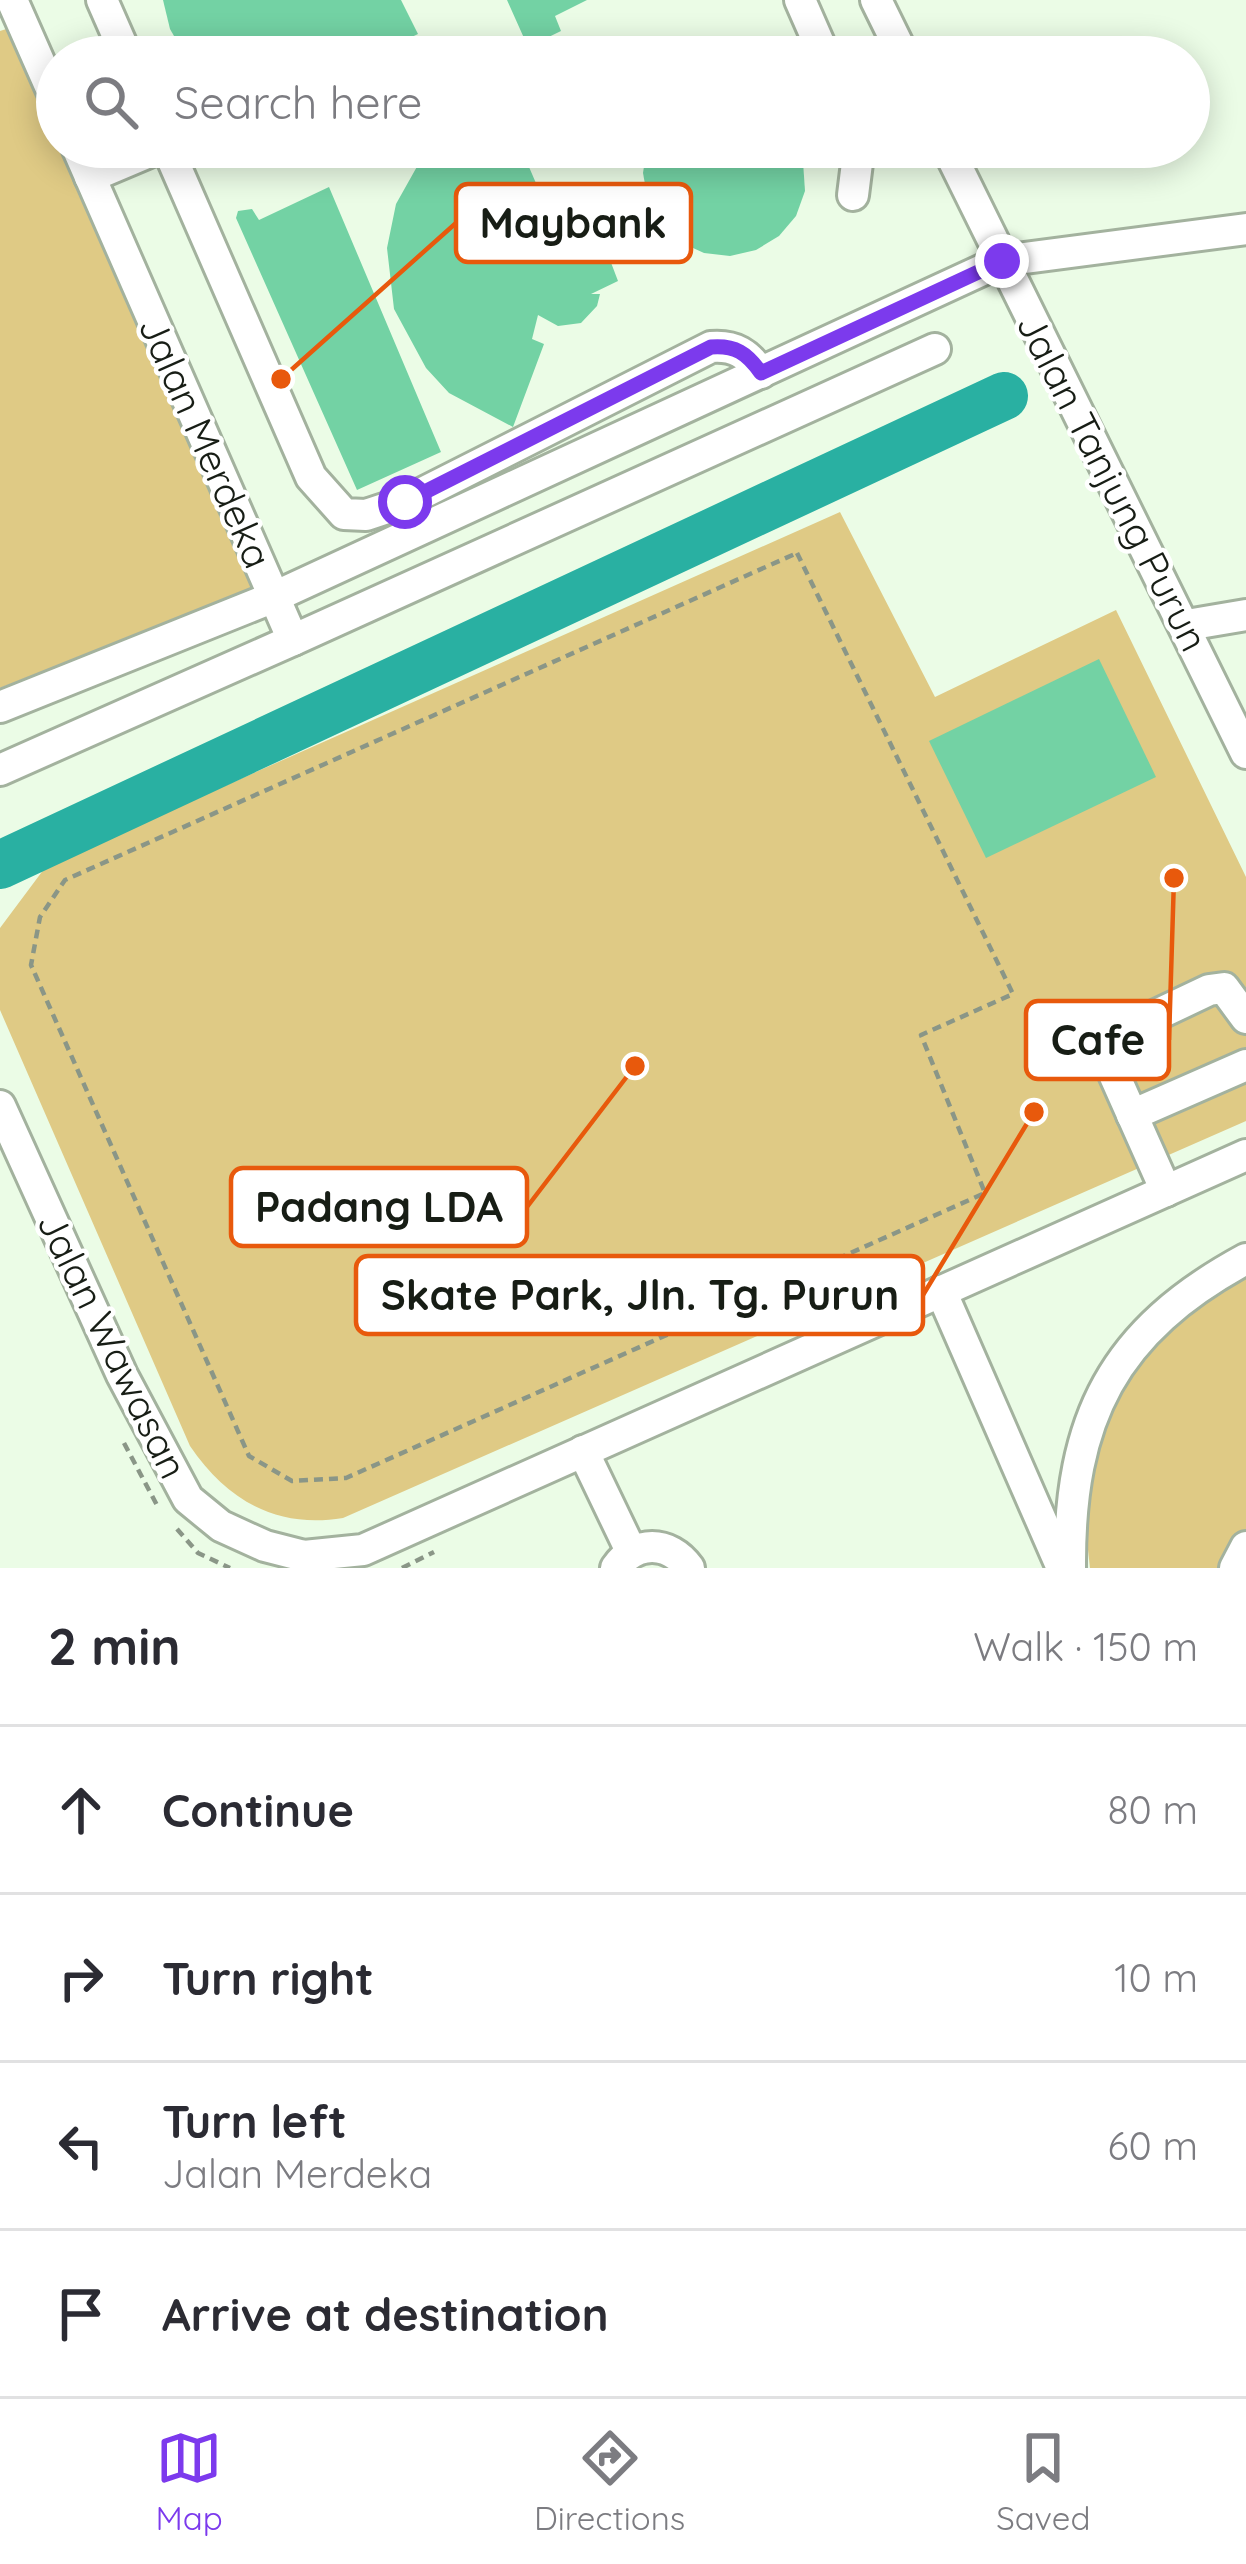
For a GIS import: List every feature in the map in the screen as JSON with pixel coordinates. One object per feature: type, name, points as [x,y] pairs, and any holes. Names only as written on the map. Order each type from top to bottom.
[{"type":"street","points":[[102,0],[118,36]]},
{"type":"street","points":[[800,0],[816,36]]},
{"type":"street","points":[[876,0],[894,36]]},
{"type":"street","points":[[7,1],[36,60]]},
{"type":"street","name":"Jalan Merdeka","points":[[86,168],[274,597],[461,494],[659,419],[1002,261],[1246,229]]},
{"type":"street","points":[[90,177],[112,168]]},
{"type":"street","points":[[173,168],[311,477],[330,504],[344,514],[366,515],[461,494],[711,347],[728,346],[749,356],[761,373]]},
{"type":"street","points":[[853,196],[856,168]]},
{"type":"street","name":"Jalan Tanjung Purun","points":[[957,168],[1246,753]]},
{"type":"street","points":[[0,770],[935,349]]},
{"type":"street","points":[[640,385],[659,419]]},
{"type":"street","points":[[0,707],[274,597],[293,640]]},
{"type":"street","points":[[1187,626],[1246,615]]},
{"type":"street","points":[[1166,1190],[1109,1064],[1112,1036],[1209,990],[1224,988],[1246,1018]]},
{"type":"street","points":[[1132,1114],[1246,1065]]},
{"type":"street","name":"Jalan Wawasan","points":[[0,1106],[154,1443],[188,1499],[221,1526],[304,1556],[364,1550],[1246,1155]]},
{"type":"street","points":[[1066,1568],[1076,1462],[1090,1414],[1113,1369],[1158,1316],[1195,1287],[1246,1259]]},
{"type":"street","points":[[941,1291],[1066,1568]]},
{"type":"street","points":[[584,1451],[623,1560],[668,1549],[688,1568]]},
{"type":"street","points":[[1235,1568],[1246,1546]]},
{"type":"path","points":[[797,553],[1013,994],[921,1035],[985,1193],[346,1478],[292,1481],[249,1456],[32,964],[40,917],[65,880],[797,553]]},
{"type":"path","points":[[402,1568],[445,1547]]},
{"type":"shaded area","points":[[22,24],[36,57],[36,168],[83,168],[260,587],[0,688],[0,31]]},
{"type":"shaded area","points":[[840,512],[935,697],[1116,610],[1246,877],[1246,1121],[343,1518],[296,1519],[255,1506],[220,1482],[190,1446],[0,1010],[0,928],[47,865]]},
{"type":"shaded area","points":[[1246,1273],[1246,1568],[1090,1568],[1084,1513],[1107,1410],[1164,1328]]},
{"type":"building","points":[[163,0],[401,0],[418,34],[174,36]]},
{"type":"building","points":[[507,0],[587,0],[555,16],[561,31],[551,36],[523,36]]},
{"type":"building","points":[[416,168],[529,168],[560,239],[596,223],[618,281],[591,294],[600,294],[597,306],[581,323],[558,326],[538,315],[532,339],[544,344],[513,427],[449,393],[426,368],[394,309],[387,248],[396,204]]},
{"type":"building","points":[[644,168],[803,168],[805,191],[796,216],[779,236],[756,250],[730,256],[704,253],[680,242],[648,201]]},
{"type":"building","points":[[329,187],[441,452],[357,490],[236,218],[238,211],[252,209],[259,220]]},
{"type":"building","points":[[1099,659],[1156,777],[986,858],[929,741]]},
{"type":"waterway","points":[[0,865],[1004,396]]},
{"type":"place","name":"Maybank","points":[[281,379]]},
{"type":"place","name":"Cafe","points":[[1174,878]]},
{"type":"place","name":"Padang LDA","points":[[635,1066]]},
{"type":"place","name":"Skate Park, Jln. Tg. Purun","points":[[1034,1112]]},
{"type":"route","points":[[405,502],[711,347],[728,346],[749,356],[761,373],[1002,261]]}]
